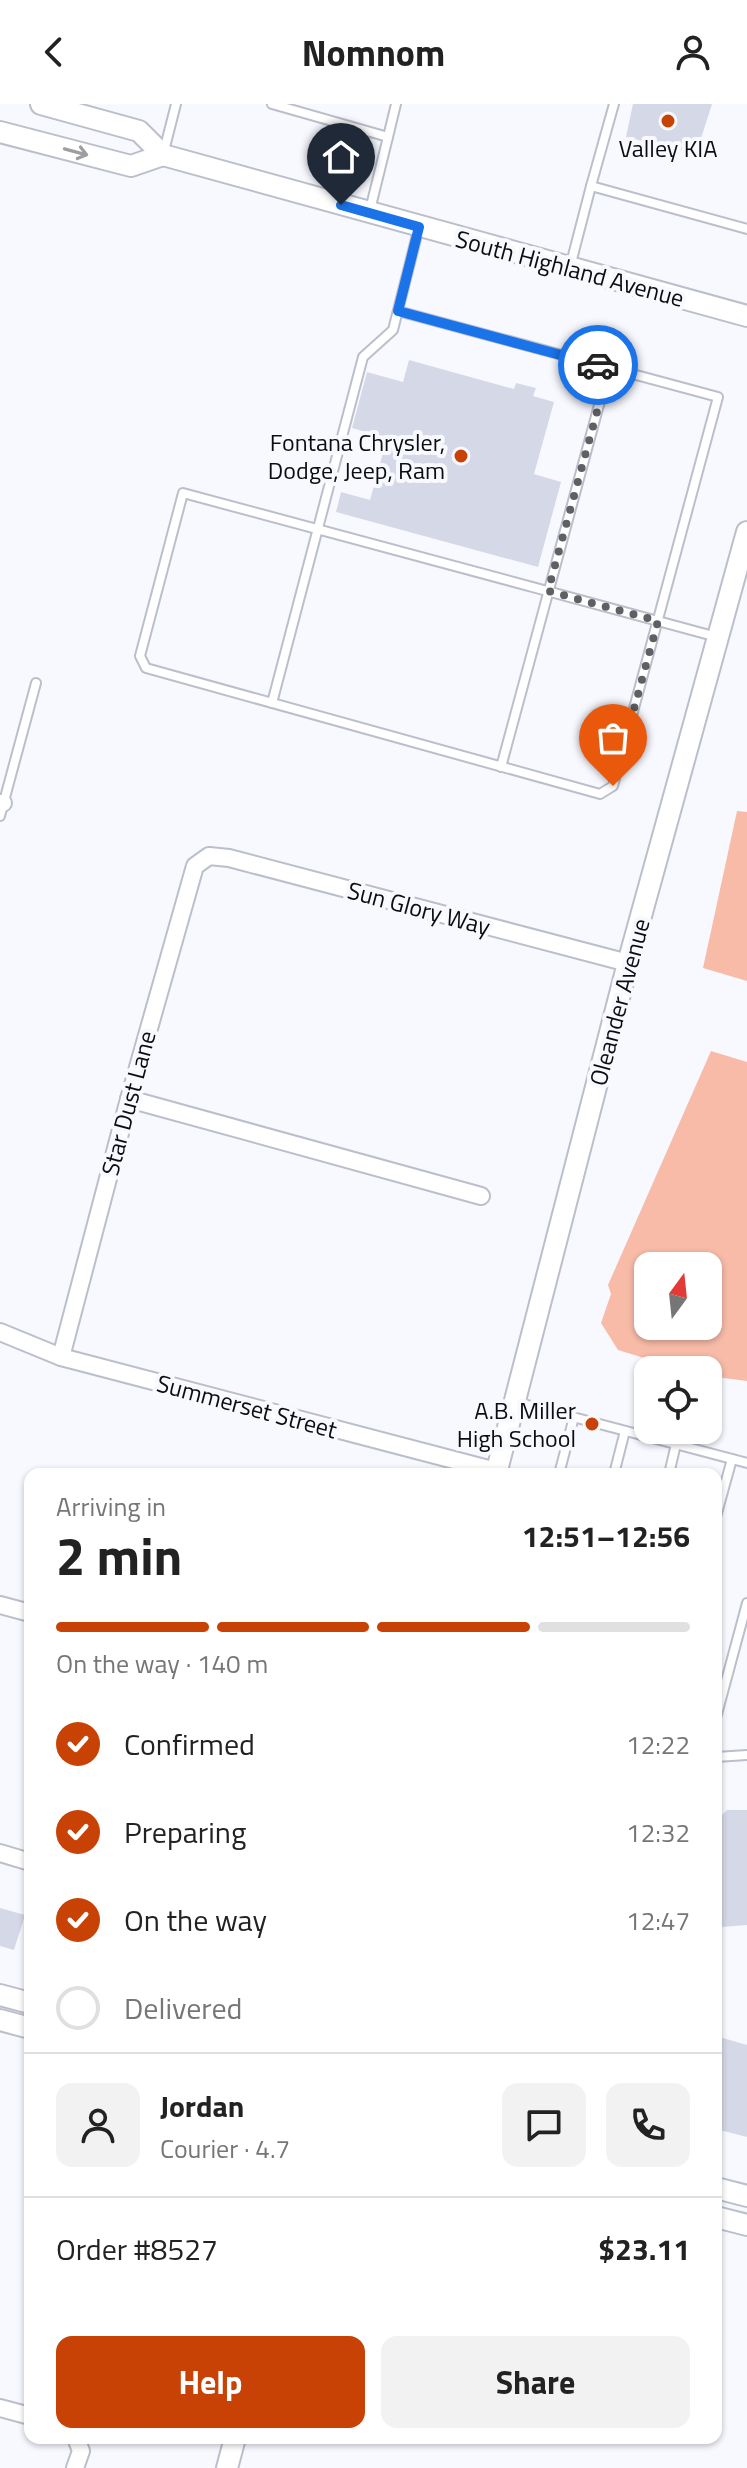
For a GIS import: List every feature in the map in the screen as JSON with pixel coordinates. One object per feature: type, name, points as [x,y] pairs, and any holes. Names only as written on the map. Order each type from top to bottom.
[{"type":"street","name":"South Highland Avenue","points":[[41,104],[139,131],[163,155],[747,316]]},
{"type":"street","name":"South Highland Avenue","points":[[0,132],[131,166],[163,155]]},
{"type":"street","name":"Oleander Avenue","points":[[497,1468],[628,963],[747,532]]},
{"type":"street","name":"Sun Glory Way","points":[[209,856],[229,858],[628,963]]},
{"type":"street","name":"Star Dust Lane","points":[[61,1357],[195,866],[209,856]]},
{"type":"street","points":[[129,1099],[481,1196]]},
{"type":"street","name":"Summerset Street","points":[[0,1332],[61,1357],[477,1468]]},
{"type":"street","points":[[0,1605],[24,1611]]},
{"type":"street","points":[[0,1853],[24,1860]]},
{"type":"street","points":[[0,1995],[24,2001]]},
{"type":"street","points":[[0,2020],[24,2026]]},
{"type":"street","points":[[722,2190],[747,2196]]},
{"type":"street","points":[[722,2219],[747,2225]]},
{"type":"street","points":[[0,2408],[24,2414]]},
{"type":"street","points":[[75,2468],[81,2451],[78,2444]]},
{"type":"street","points":[[227,2468],[233,2444]]},
{"type":"lane","points":[[163,155],[176,104]]},
{"type":"lane","points":[[272,104],[388,137]]},
{"type":"lane","points":[[369,213],[396,104]]},
{"type":"lane","points":[[569,268],[614,104]]},
{"type":"lane","points":[[591,186],[747,229]]},
{"type":"lane","points":[[272,703],[363,357],[393,330],[419,227]]},
{"type":"lane","points":[[398,311],[718,397],[658,621],[613,786],[600,794],[146,668],[140,656],[183,493],[316,528],[658,621],[718,637]]},
{"type":"lane","points":[[501,767],[609,368]]},
{"type":"lane","points":[[1,807],[36,683]]},
{"type":"lane","points":[[515,1401],[634,1433]]},
{"type":"lane","points":[[561,1468],[574,1417]]},
{"type":"lane","points":[[616,1468],[625,1431]]},
{"type":"lane","points":[[670,1468],[676,1444],[747,1463]]},
{"type":"lane","points":[[722,1495],[732,1459]]},
{"type":"lane","points":[[722,1696],[747,1603]]},
{"type":"lane","points":[[722,1757],[747,1755]]},
{"type":"shaded area","points":[[737,811],[747,812],[747,981],[703,968]]},
{"type":"shaded area","points":[[711,1051],[747,1062],[747,1381],[722,1378],[722,1356],[638,1356],[618,1350],[601,1323],[611,1294],[608,1285]]},
{"type":"building","name":"Valley KIA","points":[[633,104],[712,104],[696,154],[626,137]]},
{"type":"building","name":"Fontana Chrysler, Dodge, Jeep, Ram","points":[[409,360],[514,389],[516,383],[536,388],[533,396],[554,402],[534,474],[561,482],[538,567],[336,512],[341,492],[370,500],[387,438],[352,428],[367,372],[403,382]]},
{"type":"building","points":[[727,1810],[747,1810],[747,1925],[722,1927],[722,1815]]},
{"type":"building","points":[[0,1908],[24,1915],[14,1950],[0,1946]]},
{"type":"building","points":[[722,2038],[747,2045],[747,2137],[722,2131]]},
{"type":"way so far","points":[[598,365],[609,368],[548,591],[658,621],[613,786]]},
{"type":"place","name":"Valley KIA","points":[[668,121]]},
{"type":"place","name":"Fontana Chrysler, Dodge, Jeep, Ram","points":[[461,456]]},
{"type":"place","name":"A.B. Miller High School","points":[[592,1424]]},
{"type":"route","points":[[341,205],[419,227],[398,311],[598,365]]}]
